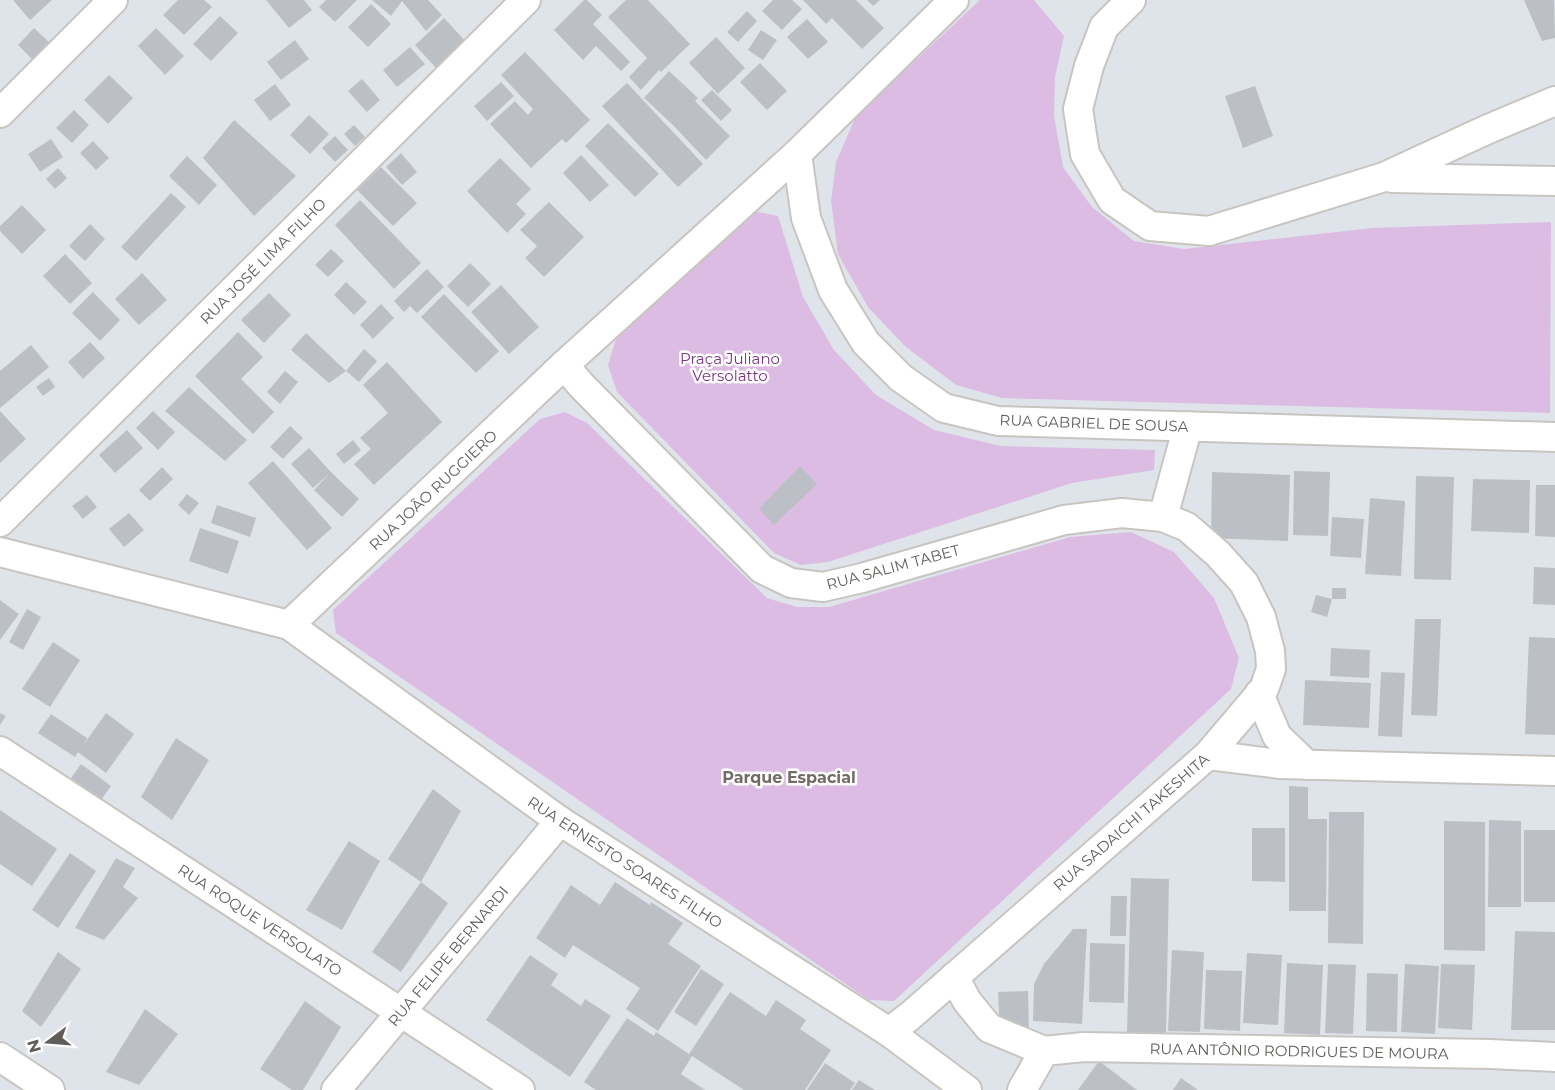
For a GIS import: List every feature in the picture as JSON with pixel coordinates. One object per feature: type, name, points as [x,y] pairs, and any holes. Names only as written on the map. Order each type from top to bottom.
[{"type":"street","points":[[0,113],[113,0]]},
{"type":"street","name":"RUA JOSÉ LIMA FILHO","points":[[0,522],[526,0]]},
{"type":"street","points":[[797,154],[954,0]]},
{"type":"street","points":[[1131,0],[1104,27],[1089,66],[1078,109],[1085,154],[1112,200],[1150,226],[1209,231],[1384,177],[1555,101]]},
{"type":"street","name":"RUA JOÃO RUGGIERO","points":[[289,625],[564,365],[797,154]]},
{"type":"street","name":"RUA GABRIEL DE SOUSA","points":[[797,154],[806,218],[833,290],[866,343],[901,378],[944,408],[998,421],[1555,437]]},
{"type":"street","points":[[1384,177],[1555,181]]},
{"type":"street","name":"RUA SALIM TABET","points":[[564,365],[762,569],[791,583],[823,587],[1064,520],[1122,513],[1163,517]]},
{"type":"street","points":[[1163,517],[1188,426]]},
{"type":"street","name":"RUA SADAICHI TAKESHITA","points":[[889,1032],[1208,755],[1264,689],[1271,669],[1270,651],[1261,617],[1244,583],[1218,554],[1187,527],[1163,517]]},
{"type":"street","points":[[0,552],[289,625]]},
{"type":"street","name":"RUA ERNESTO SOARES FILHO","points":[[289,625],[560,821],[889,1032],[967,1090]]},
{"type":"street","points":[[1259,694],[1277,736],[1307,765]]},
{"type":"street","name":"RUA ROQUE VERSOLATO","points":[[0,751],[520,1090]]},
{"type":"street","points":[[1208,755],[1280,764],[1555,771]]},
{"type":"street","name":"RUA FELIPE BERNARDI","points":[[336,1090],[560,821]]},
{"type":"street","name":"RUA ANTÔNIO RODRIGUES DE MOURA","points":[[954,977],[967,1001],[989,1028],[1044,1051],[1084,1047],[1555,1057]]},
{"type":"street","points":[[1022,1090],[1044,1051]]},
{"type":"street","points":[[0,1057],[50,1090]]},
{"type":"green space","points":[[980,0],[1034,0],[1064,36],[1055,77],[1054,116],[1063,167],[1092,207],[1134,241],[1184,249],[1372,228],[1551,222],[1550,413],[1002,398],[956,385],[906,347],[868,307],[838,254],[831,201],[836,162],[856,116]]},
{"type":"green space","name":"Praça Juliano Versolatto","points":[[753,211],[778,216],[803,297],[834,350],[876,395],[934,430],[1001,446],[1155,450],[1154,470],[1072,483],[828,562],[801,565],[774,553],[617,392],[608,365],[616,339]]},
{"type":"green space","points":[[565,412],[587,423],[767,598],[797,607],[829,607],[1070,537],[1131,532],[1174,552],[1214,598],[1239,658],[1231,689],[894,1001],[869,1000],[336,633],[333,610],[540,419]]},
{"type":"building","points":[[13,0],[52,0],[30,20]]},
{"type":"building","points":[[178,0],[204,0],[212,7],[184,35],[163,15]]},
{"type":"building","points":[[266,0],[304,0],[312,10],[289,28]]},
{"type":"building","points":[[326,0],[357,0],[335,22],[319,7]]},
{"type":"building","points":[[372,0],[428,0],[442,15],[426,31],[402,1],[391,16]]},
{"type":"building","points":[[584,0],[587,0],[602,15],[593,24],[630,62],[621,71],[596,46],[583,60],[554,30]]},
{"type":"building","points":[[626,0],[648,0],[690,44],[661,72],[659,70],[641,90],[629,77],[647,58],[608,17]]},
{"type":"building","points":[[773,0],[792,0],[802,9],[782,30],[762,11]]},
{"type":"building","points":[[803,0],[856,0],[884,28],[862,49],[832,18],[826,24]]},
{"type":"building","points":[[867,0],[880,0],[873,6]]},
{"type":"building","points":[[1524,0],[1554,0],[1555,38],[1542,41]]},
{"type":"building","points":[[371,4],[391,24],[368,47],[348,27]]},
{"type":"building","points":[[747,11],[757,21],[738,42],[727,32]]},
{"type":"building","points":[[220,16],[238,33],[211,61],[193,44]]},
{"type":"building","points":[[444,18],[467,43],[438,70],[415,45]]},
{"type":"building","points":[[807,19],[828,42],[808,59],[787,37]]},
{"type":"building","points":[[34,28],[50,43],[33,60],[18,45]]},
{"type":"building","points":[[156,28],[184,56],[165,75],[138,46]]},
{"type":"building","points":[[761,30],[777,40],[763,60],[748,50]]},
{"type":"building","points":[[716,37],[745,68],[718,94],[689,63]]},
{"type":"building","points":[[295,40],[309,59],[281,80],[267,62]]},
{"type":"building","points":[[410,47],[425,64],[397,87],[383,70]]},
{"type":"building","points":[[525,52],[590,120],[566,143],[562,139],[531,168],[490,124],[515,101],[528,115],[533,109],[501,75]]},
{"type":"building","points":[[760,63],[787,91],[767,110],[740,82]]},
{"type":"building","points":[[669,71],[698,98],[695,101],[730,136],[706,160],[644,98]]},
{"type":"building","points":[[109,75],[133,98],[108,124],[84,100]]},
{"type":"building","points":[[362,79],[380,100],[367,112],[348,91]]},
{"type":"building","points":[[501,82],[514,96],[487,121],[474,106]]},
{"type":"building","points":[[627,83],[703,164],[678,187],[602,106]]},
{"type":"building","points":[[275,84],[291,105],[270,121],[254,100]]},
{"type":"building","points":[[1255,86],[1273,136],[1243,148],[1225,96]]},
{"type":"building","points":[[712,90],[732,110],[721,121],[701,100]]},
{"type":"building","points":[[74,110],[89,125],[72,143],[56,128]]},
{"type":"building","points":[[309,115],[329,134],[310,154],[290,135]]},
{"type":"building","points":[[234,120],[296,176],[254,216],[203,158]]},
{"type":"building","points":[[608,123],[659,174],[635,197],[585,146]]},
{"type":"building","points":[[354,125],[365,137],[355,146],[344,134]]},
{"type":"building","points":[[335,136],[348,150],[335,162],[322,148]]},
{"type":"building","points":[[51,139],[63,157],[40,172],[28,154]]},
{"type":"building","points":[[93,141],[109,158],[96,170],[80,153]]},
{"type":"building","points":[[401,153],[417,172],[402,185],[386,167]]},
{"type":"building","points":[[581,155],[609,185],[590,202],[563,173]]},
{"type":"building","points":[[187,156],[217,185],[199,205],[169,176]]},
{"type":"building","points":[[500,158],[531,189],[516,204],[526,214],[507,233],[467,191]]},
{"type":"building","points":[[381,167],[417,203],[393,226],[357,190]]},
{"type":"building","points":[[58,168],[67,178],[55,189],[46,179]]},
{"type":"building","points":[[171,193],[186,207],[136,261],[121,247]]},
{"type":"building","points":[[360,200],[421,263],[394,289],[335,225]]},
{"type":"building","points":[[549,202],[584,237],[544,277],[525,258],[537,246],[520,230]]},
{"type":"building","points":[[22,205],[46,230],[22,254],[0,231],[0,226]]},
{"type":"building","points":[[90,224],[105,239],[85,261],[69,246]]},
{"type":"building","points":[[331,249],[344,261],[328,277],[315,265]]},
{"type":"building","points":[[65,254],[92,283],[70,304],[43,276]]},
{"type":"building","points":[[470,263],[491,284],[468,307],[447,286]]},
{"type":"building","points":[[427,269],[444,287],[417,313],[410,306],[404,312],[394,301]]},
{"type":"building","points":[[142,273],[167,300],[139,325],[115,299]]},
{"type":"building","points":[[346,282],[367,302],[354,315],[334,295]]},
{"type":"building","points":[[501,285],[539,327],[509,354],[471,312]]},
{"type":"building","points":[[93,292],[120,320],[100,341],[72,313]]},
{"type":"building","points":[[269,293],[291,315],[264,343],[241,320]]},
{"type":"building","points":[[444,294],[499,351],[476,373],[421,317]]},
{"type":"building","points":[[381,304],[394,318],[373,339],[360,325]]},
{"type":"building","points":[[238,332],[263,357],[241,379],[274,412],[253,434],[195,376]]},
{"type":"building","points":[[306,333],[346,371],[329,383],[291,350]]},
{"type":"building","points":[[90,342],[105,358],[83,379],[68,362]]},
{"type":"building","points":[[31,345],[49,367],[0,408],[0,371]]},
{"type":"building","points":[[364,349],[377,361],[359,382],[346,371]]},
{"type":"building","points":[[387,362],[442,422],[374,485],[354,464],[371,449],[360,438],[388,413],[363,385]]},
{"type":"building","points":[[285,371],[298,382],[280,404],[267,392]]},
{"type":"building","points":[[49,378],[55,387],[43,396],[36,387]]},
{"type":"building","points":[[189,387],[247,440],[225,461],[165,411]]},
{"type":"building","points":[[0,411],[26,439],[0,463]]},
{"type":"building","points":[[153,411],[175,432],[158,450],[136,428]]},
{"type":"building","points":[[290,426],[303,438],[283,459],[270,447]]},
{"type":"building","points":[[127,430],[143,448],[115,473],[99,455]]},
{"type":"building","points":[[353,440],[361,450],[344,464],[336,454]]},
{"type":"building","points":[[309,448],[359,499],[342,517],[314,490],[329,474],[313,488],[291,464]]},
{"type":"building","points":[[273,461],[332,528],[307,550],[248,483]]},
{"type":"building","points":[[800,466],[817,484],[774,525],[759,509]]},
{"type":"building","points":[[162,467],[173,479],[150,501],[139,490]]},
{"type":"building","points":[[1294,471],[1330,472],[1328,536],[1293,535]]},
{"type":"building","points":[[1212,472],[1290,475],[1288,541],[1211,538]]},
{"type":"building","points":[[1416,476],[1454,477],[1451,580],[1414,579]]},
{"type":"building","points":[[1473,479],[1530,480],[1529,533],[1471,531]]},
{"type":"building","points":[[1536,485],[1555,485],[1555,537],[1535,536]]},
{"type":"building","points":[[187,494],[199,503],[189,515],[178,505]]},
{"type":"building","points":[[87,495],[97,507],[83,519],[72,506]]},
{"type":"building","points":[[1370,498],[1405,501],[1401,576],[1365,574]]},
{"type":"building","points":[[217,505],[256,518],[250,537],[211,523]]},
{"type":"building","points":[[129,513],[144,530],[124,547],[109,529]]},
{"type":"building","points":[[1332,517],[1364,519],[1361,558],[1330,556]]},
{"type":"building","points":[[200,528],[239,541],[228,574],[189,561]]},
{"type":"building","points":[[1534,567],[1555,568],[1555,605],[1533,604]]},
{"type":"building","points":[[1332,588],[1346,588],[1346,599],[1332,599]]},
{"type":"building","points":[[1316,595],[1332,599],[1327,617],[1311,612]]},
{"type":"building","points":[[0,600],[19,614],[0,640]]},
{"type":"building","points":[[27,609],[41,617],[23,650],[9,642]]},
{"type":"building","points":[[1415,619],[1441,619],[1437,716],[1411,715]]},
{"type":"building","points":[[1529,637],[1555,638],[1555,735],[1525,734]]},
{"type":"building","points":[[53,642],[80,660],[50,707],[22,689]]},
{"type":"building","points":[[1331,648],[1370,650],[1369,678],[1330,676]]},
{"type":"building","points":[[1381,672],[1405,673],[1402,737],[1378,736]]},
{"type":"building","points":[[1305,680],[1371,683],[1369,728],[1303,725]]},
{"type":"building","points":[[0,713],[6,716],[0,725]]},
{"type":"building","points":[[106,713],[134,734],[106,773],[78,752],[75,757],[38,733],[51,714],[87,738],[84,744]]},
{"type":"building","points":[[176,738],[209,760],[172,820],[141,797]]},
{"type":"building","points":[[81,764],[111,786],[101,800],[71,778]]},
{"type":"building","points":[[1289,786],[1308,787],[1308,819],[1327,819],[1326,911],[1289,911]]},
{"type":"building","points":[[433,789],[461,811],[421,882],[388,859]]},
{"type":"building","points":[[0,810],[57,849],[32,886],[0,864]]},
{"type":"building","points":[[1329,812],[1364,812],[1363,944],[1328,943]]},
{"type":"building","points":[[1489,820],[1521,821],[1521,907],[1488,907]]},
{"type":"building","points":[[1444,821],[1485,822],[1485,951],[1444,950]]},
{"type":"building","points":[[1252,828],[1285,828],[1285,882],[1252,881]]},
{"type":"building","points":[[1524,830],[1555,830],[1555,902],[1524,902]]},
{"type":"building","points":[[349,841],[380,861],[342,930],[306,910]]},
{"type":"building","points":[[70,853],[96,871],[58,928],[32,910]]},
{"type":"building","points":[[116,858],[135,868],[123,887],[138,898],[104,940],[75,928]]},
{"type":"building","points":[[1131,878],[1169,879],[1166,1034],[1127,1033]]},
{"type":"building","points":[[421,882],[448,903],[401,972],[372,952]]},
{"type":"building","points":[[615,882],[683,923],[668,944],[701,966],[658,1031],[626,1009],[640,988],[573,945],[565,958],[536,938],[571,885],[600,905]]},
{"type":"building","points":[[1111,896],[1127,896],[1126,936],[1110,936]]},
{"type":"building","points":[[1073,929],[1087,929],[1082,1024],[1033,1021],[1034,984],[1044,964]]},
{"type":"building","points":[[1515,931],[1555,932],[1555,1030],[1511,1030]]},
{"type":"building","points":[[1090,943],[1125,944],[1124,1003],[1089,1002]]},
{"type":"building","points":[[1172,950],[1204,952],[1200,1032],[1168,1031]]},
{"type":"building","points":[[58,952],[81,969],[41,1027],[22,1011]]},
{"type":"building","points":[[1247,953],[1282,955],[1278,1025],[1243,1023]]},
{"type":"building","points":[[530,955],[558,974],[551,985],[581,1006],[585,999],[611,1016],[570,1077],[486,1020]]},
{"type":"building","points":[[1287,963],[1323,965],[1320,1035],[1284,1033]]},
{"type":"building","points":[[1328,964],[1356,965],[1353,1034],[1325,1033]]},
{"type":"building","points":[[1405,964],[1439,966],[1435,1034],[1401,1032]]},
{"type":"building","points":[[1441,964],[1475,965],[1472,1030],[1438,1028]]},
{"type":"building","points":[[701,969],[724,984],[696,1026],[674,1012]]},
{"type":"building","points":[[1206,970],[1242,971],[1240,1031],[1204,1029]]},
{"type":"building","points":[[1367,973],[1398,974],[1397,1032],[1366,1031]]},
{"type":"building","points":[[1028,991],[1029,1031],[1000,1032],[998,992]]},
{"type":"building","points":[[730,992],[766,1016],[776,1000],[806,1020],[800,1029],[831,1050],[805,1090],[744,1090],[692,1056],[681,1074],[705,1090],[596,1090],[584,1082],[627,1018],[654,1036],[656,1032],[689,1054]]},
{"type":"building","points":[[305,1001],[341,1027],[303,1090],[292,1090],[260,1069]]},
{"type":"building","points":[[145,1009],[178,1034],[139,1085],[106,1072]]},
{"type":"building","points":[[1099,1061],[1137,1090],[1078,1090]]},
{"type":"building","points":[[825,1063],[855,1083],[850,1090],[807,1090]]},
{"type":"building","points":[[1181,1078],[1198,1090],[1173,1090]]},
{"type":"building","points":[[859,1080],[875,1090],[852,1090]]},
{"type":"district","name":"Parque Espacial","points":[[789,777]]}]
